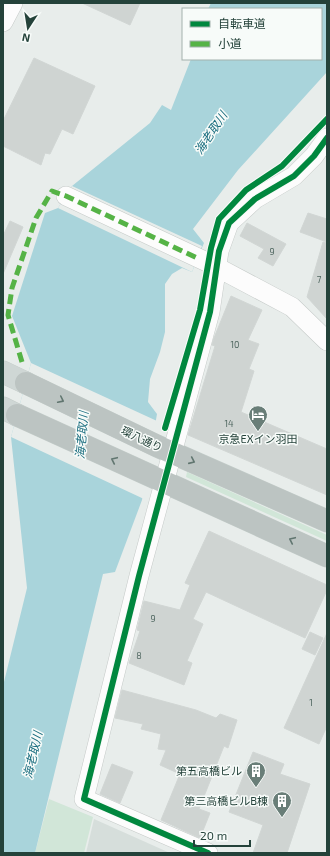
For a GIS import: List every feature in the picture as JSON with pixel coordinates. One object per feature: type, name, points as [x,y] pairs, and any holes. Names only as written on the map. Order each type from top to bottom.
[{"type":"highway","name":"環八通り","points":[[26,383],[164,450],[327,521]]},
{"type":"highway","points":[[10,411],[157,480],[177,487],[327,556]]},
{"type":"main road","name":"環八通り","points":[[3,372],[26,383]]},
{"type":"street","points":[[3,22],[13,3]]},
{"type":"street","points":[[208,853],[84,799],[139,576],[164,450],[208,320],[218,268],[219,252],[228,223],[255,199],[321,159],[327,138]]},
{"type":"street","points":[[66,196],[218,268],[292,307],[327,341]]},
{"type":"shaded area","points":[[94,819],[170,853],[86,853]]},
{"type":"green space","points":[[187,472],[327,535],[327,541],[186,477]]},
{"type":"green space","points":[[49,799],[93,817],[84,853],[35,853]]},
{"type":"water","name":"海老取川","points":[[211,3],[327,3],[327,72],[238,170],[193,229],[204,243],[192,272],[182,268],[172,274],[165,284],[165,332],[160,352],[150,379],[148,402],[157,414],[142,500],[115,572],[103,574],[35,853],[3,853],[3,686],[27,588],[11,437],[31,363],[12,316],[45,213],[58,208],[72,186],[150,123],[162,105],[171,110],[191,60],[322,60],[322,8],[208,8]]},
{"type":"pier","points":[[72,186],[202,246],[192,272],[58,208]]},
{"type":"pier","points":[[31,363],[157,421],[144,499],[11,437]]},
{"type":"building","points":[[82,3],[140,3],[130,25]]},
{"type":"building","points":[[34,58],[95,86],[73,134],[62,129],[50,154],[45,153],[41,165],[3,146],[3,121]]},
{"type":"building","points":[[308,213],[327,219],[327,242],[300,232]]},
{"type":"building","points":[[10,221],[23,227],[3,274],[3,236]]},
{"type":"building","points":[[247,223],[286,244],[273,266],[258,258],[264,249],[240,236]]},
{"type":"building","points":[[323,242],[327,243],[327,319],[307,297]]},
{"type":"building","points":[[231,296],[262,310],[248,340],[259,344],[249,369],[254,371],[241,412],[327,449],[327,495],[188,435],[215,346],[212,345],[214,338]]},
{"type":"building","points":[[209,531],[327,585],[327,590],[305,638],[206,592],[193,619],[203,624],[187,661],[192,663],[184,685],[129,663],[140,631],[137,630],[144,601],[180,610],[190,585],[185,583]]},
{"type":"building","points":[[310,632],[323,638],[315,655],[302,649]]},
{"type":"building","points":[[327,633],[327,726],[319,744],[284,728]]},
{"type":"building","points":[[122,690],[196,710],[216,718],[220,714],[237,720],[228,748],[224,746],[199,809],[210,813],[200,838],[161,820],[180,774],[160,765],[166,750],[158,749],[161,734],[141,729],[143,724],[115,718]]},
{"type":"building","points":[[253,752],[284,764],[280,774],[310,784],[287,853],[253,853],[263,825],[229,812]]},
{"type":"building","points":[[112,764],[133,772],[120,803],[100,794]]},
{"type":"marked path","points":[[22,362],[8,315],[12,288],[36,218],[52,191],[66,196],[197,258]]},
{"type":"cycle path","points":[[165,428],[200,310],[211,248],[219,219],[246,190],[282,166],[327,119]]},
{"type":"cycle path","points":[[208,853],[84,799],[139,576],[210,312],[219,251],[229,223],[255,199],[294,176],[314,156],[327,138]]},
{"type":"place","name":"京急EXイン羽田","points":[[258,432]]},
{"type":"place","name":"第五高橋ビル","points":[[256,788]]},
{"type":"place","name":"第三高橋ビルB棟","points":[[282,818]]}]
